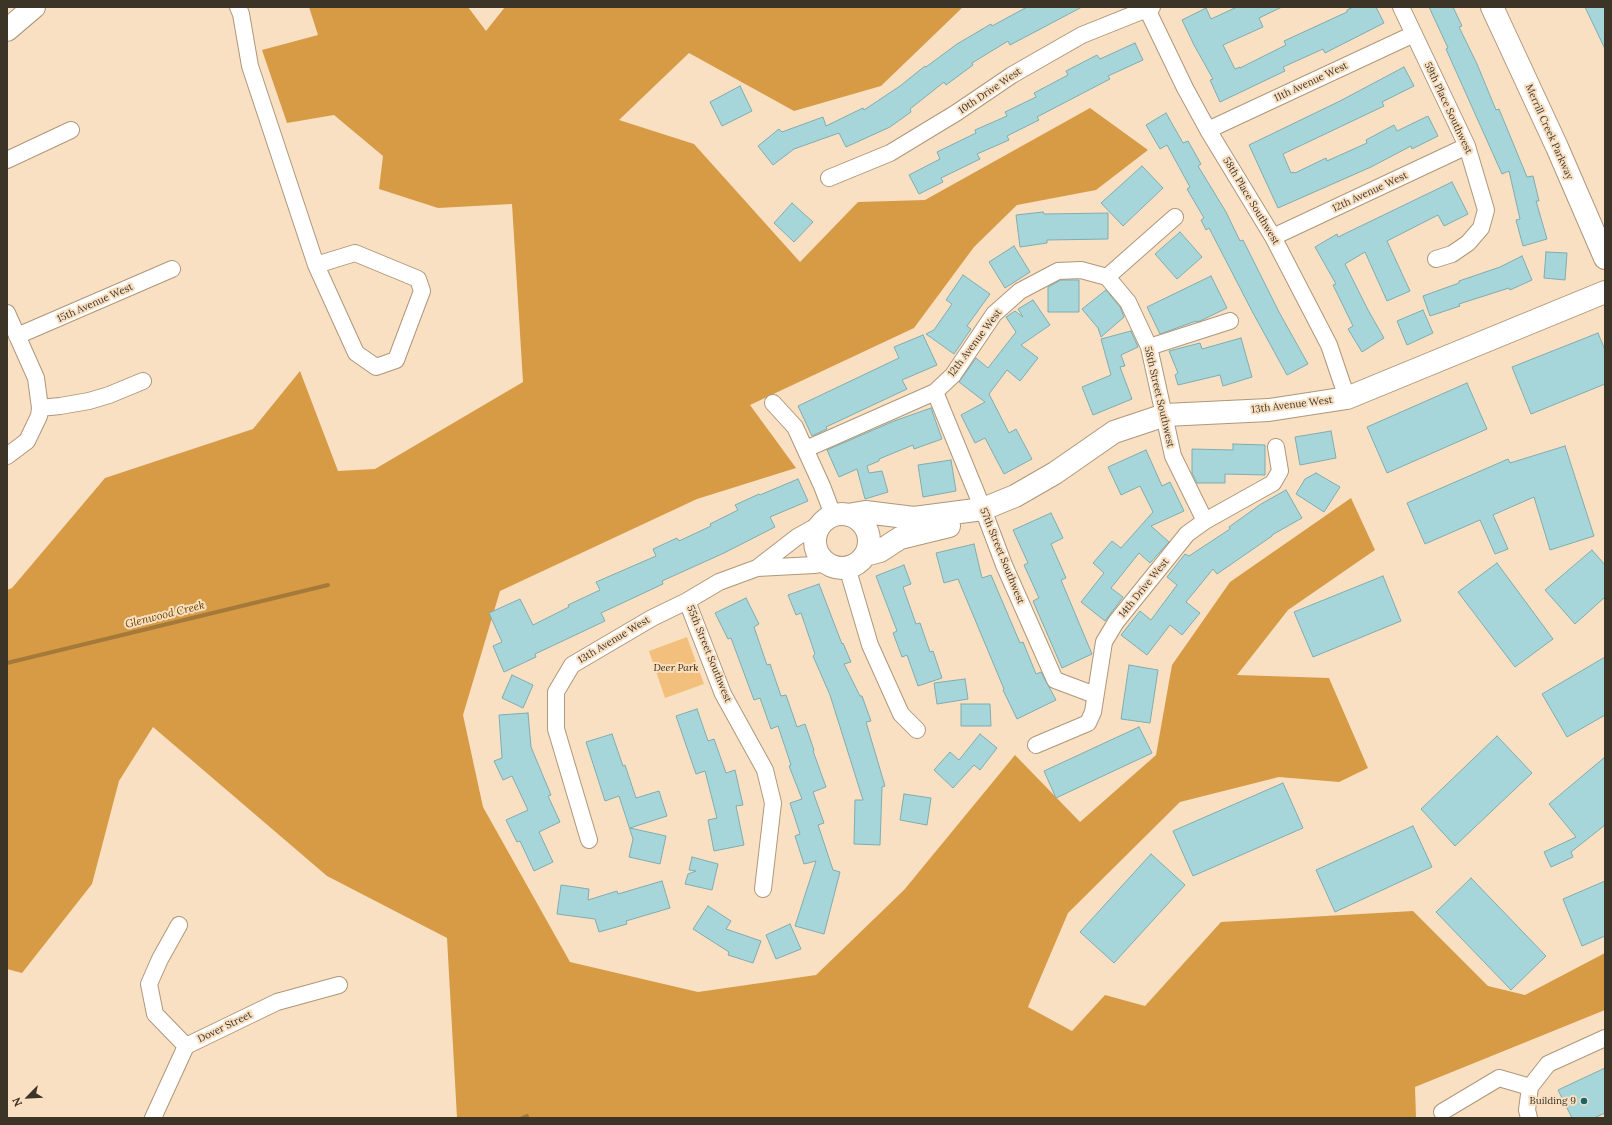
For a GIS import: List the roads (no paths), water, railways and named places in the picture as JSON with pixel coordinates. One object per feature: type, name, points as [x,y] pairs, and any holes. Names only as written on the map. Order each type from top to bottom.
[{"type":"street","points":[[7,30],[34,7]]},
{"type":"street","points":[[238,7],[241,14],[250,66],[316,265],[356,353],[376,367],[396,360],[422,291],[418,279],[354,253],[316,265]]},
{"type":"street","name":"59th Place Southwest","points":[[1401,7],[1467,146],[1486,210],[1481,228],[1468,243],[1452,254],[1436,259]]},
{"type":"street","name":"Merrill Creek Parkway","points":[[1492,7],[1557,147],[1605,258]]},
{"type":"street","name":"58th Place Southwest","points":[[1148,8],[1185,88],[1208,130],[1273,237],[1329,345],[1347,398]]},
{"type":"street","name":"10th Drive West","points":[[829,178],[890,153],[956,113],[1012,75],[1082,35],[1148,8]]},
{"type":"street","name":"11th Avenue West","points":[[1208,130],[1414,34]]},
{"type":"street","points":[[7,160],[71,130]]},
{"type":"street","name":"12th Avenue West","points":[[1273,237],[1467,146]]},
{"type":"street","points":[[1107,277],[1175,217]]},
{"type":"street","name":"15th Avenue West","points":[[17,336],[172,269]]},
{"type":"street","name":"12th Avenue West","points":[[806,449],[935,392],[953,375],[994,314],[1020,291],[1058,271],[1081,270],[1107,277]]},
{"type":"street","name":"58th Street Southwest","points":[[1107,277],[1128,302],[1149,347],[1173,456],[1205,521]]},
{"type":"street","name":"13th Avenue West","points":[[757,568],[797,537],[834,518],[865,512],[914,518],[983,509],[1015,496],[1055,473],[1114,432],[1165,415],[1269,410],[1347,398],[1605,292]]},
{"type":"street","points":[[7,313],[36,378],[40,408],[39,416],[27,442],[7,456]]},
{"type":"street","points":[[1149,347],[1230,321]]},
{"type":"street","points":[[40,408],[89,401],[143,381]]},
{"type":"street","name":"57th Street Southwest","points":[[935,392],[983,509],[1004,565],[1055,680],[1095,695]]},
{"type":"street","points":[[773,403],[795,427],[822,486],[834,518]]},
{"type":"street","name":"14th Drive West","points":[[1036,745],[1088,723],[1094,712],[1095,695],[1104,642],[1116,622],[1187,534],[1205,521],[1274,483],[1280,471],[1276,447]]},
{"type":"street","name":"13th Avenue West","points":[[865,554],[880,551],[900,538],[966,522],[983,509]]},
{"type":"street","points":[[834,518],[858,520],[866,530],[868,542],[865,554],[856,564],[847,567],[837,567],[826,563],[818,553],[815,542],[817,530],[834,518]]},
{"type":"street","name":"13th Avenue West","points":[[589,840],[556,729],[556,692],[572,665],[652,618],[687,601],[719,582],[757,568],[826,563]]},
{"type":"street","points":[[847,567],[870,645],[901,714],[917,730]]},
{"type":"street","name":"55th Street Southwest","points":[[687,601],[723,694],[765,770],[773,803],[763,889]]},
{"type":"street","points":[[179,925],[160,959],[149,984],[156,1014],[186,1046]]},
{"type":"street","name":"Dover Street","points":[[153,1118],[186,1046],[277,1002],[339,985]]},
{"type":"street","points":[[1529,1118],[1528,1110],[1530,1086],[1548,1064],[1605,1038]]},
{"type":"street","points":[[1442,1112],[1499,1078],[1530,1086]]},
{"type":"waterway","name":"Glenwood Creek","points":[[7,663],[328,585]]},
{"type":"waterway","points":[[522,1118],[527,1116]]},
{"type":"place","name":"Building 9","points":[[1584,1101]]},
{"type":"park label","name":"Deer Park","points":[[676,668]]}]
